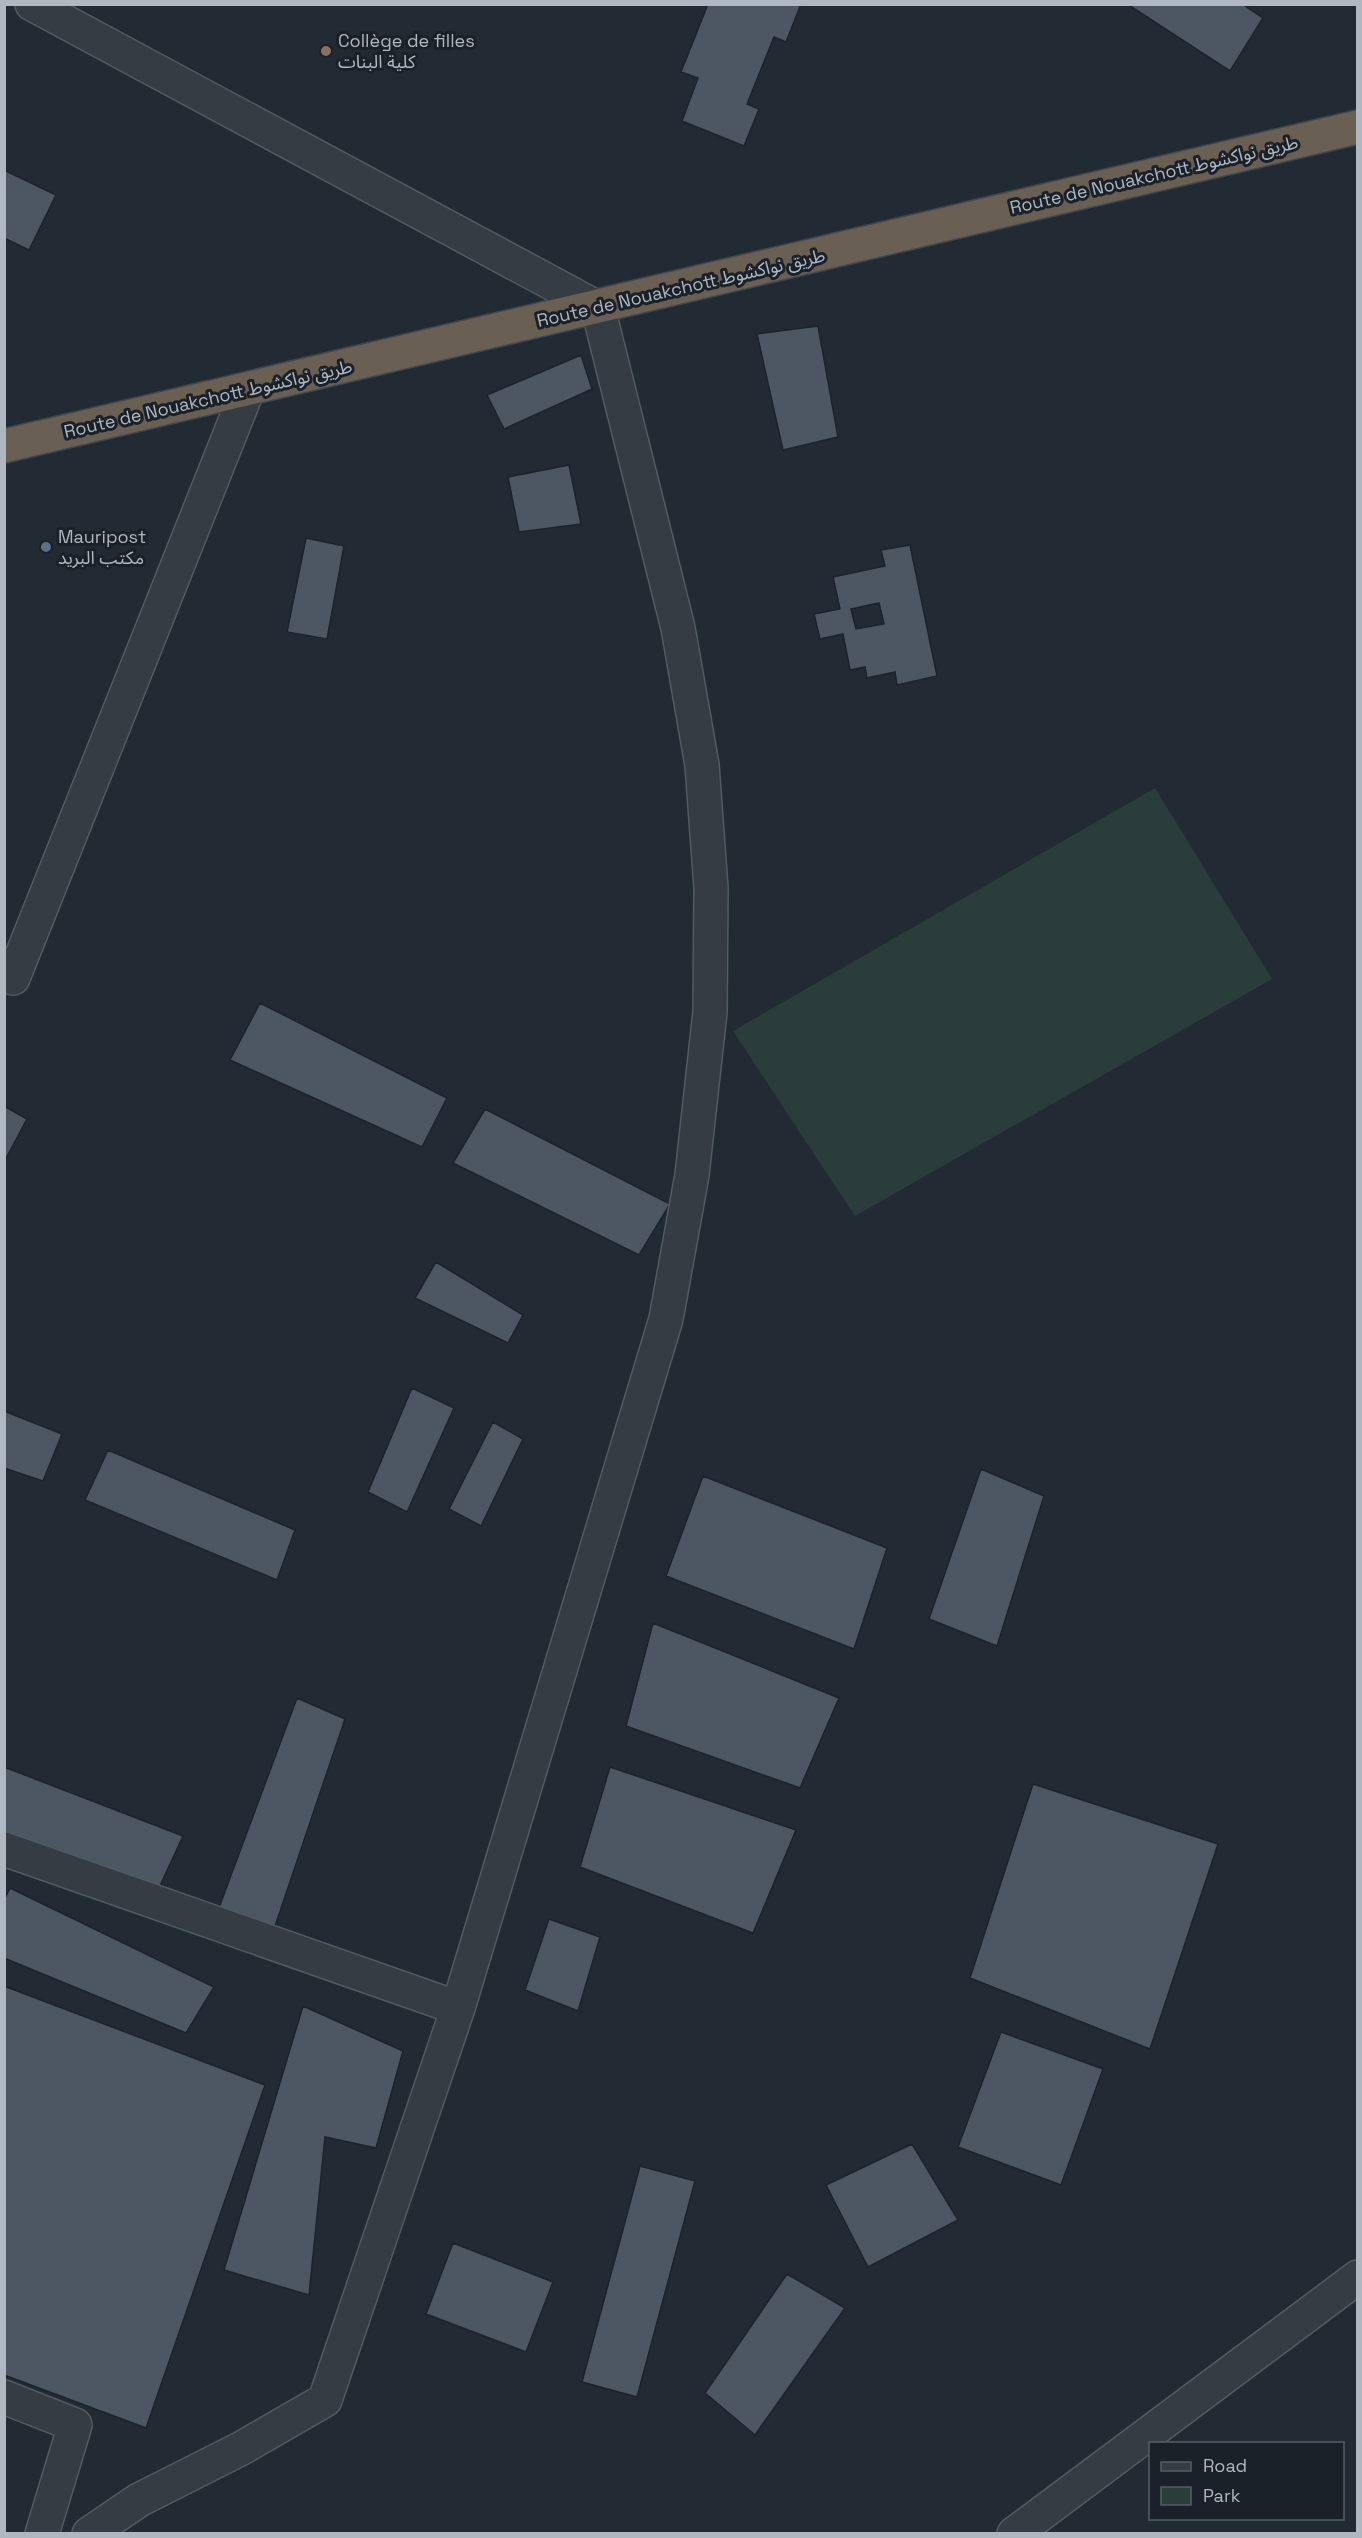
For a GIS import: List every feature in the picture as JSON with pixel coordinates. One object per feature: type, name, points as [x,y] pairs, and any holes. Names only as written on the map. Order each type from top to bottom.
[{"type":"highway","name":"Route de Nouakchott طريق نواكشوط","points":[[4,446],[598,308],[1358,127]]},
{"type":"street","points":[[32,4],[598,308],[678,628],[702,765],[711,888],[711,1012],[692,1175],[666,1319],[458,2008],[325,2400],[242,2448],[139,2500],[89,2534]]},
{"type":"street","points":[[4,975],[12,978],[248,389]]},
{"type":"street","points":[[4,1849],[458,2008]]},
{"type":"street","points":[[1014,2534],[1358,2277]]},
{"type":"street","points":[[4,2397],[75,2426],[42,2534]]},
{"type":"green space","points":[[1155,788],[1272,979],[855,1216],[733,1031]]},
{"type":"building","points":[[708,4],[801,4],[786,42],[774,37],[747,104],[759,109],[744,146],[682,121],[698,78],[681,72]]},
{"type":"building","points":[[1127,4],[1242,4],[1263,18],[1230,71]]},
{"type":"building","points":[[4,170],[56,195],[29,250],[4,238]]},
{"type":"building","points":[[818,326],[838,437],[783,450],[757,334]]},
{"type":"building","points":[[581,355],[592,389],[504,429],[487,395]]},
{"type":"building","points":[[569,465],[581,524],[519,532],[508,477]]},
{"type":"building","points":[[306,538],[344,546],[327,639],[287,632]]},
{"type":"building","points":[[910,545],[937,676],[897,685],[895,672],[867,678],[865,667],[850,670],[843,634],[820,639],[814,614],[840,609],[833,577],[885,566],[881,550]],"holes":[[[879,603],[884,624],[856,629],[851,609]]]},
{"type":"building","points":[[260,1003],[447,1098],[422,1147],[230,1060]]},
{"type":"building","points":[[4,1106],[27,1119],[4,1162]]},
{"type":"building","points":[[485,1109],[670,1204],[639,1255],[453,1163]]},
{"type":"building","points":[[436,1262],[523,1315],[508,1343],[415,1298]]},
{"type":"building","points":[[412,1388],[454,1408],[407,1512],[368,1492]]},
{"type":"building","points":[[4,1411],[62,1434],[43,1481],[4,1468]]},
{"type":"building","points":[[493,1422],[523,1439],[481,1526],[449,1509]]},
{"type":"building","points":[[108,1450],[295,1530],[277,1580],[85,1500]]},
{"type":"building","points":[[981,1469],[1044,1496],[997,1646],[929,1619]]},
{"type":"building","points":[[703,1476],[887,1548],[854,1649],[666,1576]]},
{"type":"building","points":[[653,1623],[839,1698],[800,1788],[626,1726]]},
{"type":"building","points":[[297,1698],[345,1719],[271,1938],[217,1913]]},
{"type":"building","points":[[4,1767],[183,1836],[158,1890],[4,1833]]},
{"type":"building","points":[[610,1767],[796,1830],[753,1933],[580,1867]]},
{"type":"building","points":[[1033,1784],[1218,1844],[1150,2049],[970,1978]]},
{"type":"building","points":[[10,1888],[214,1987],[186,2033],[4,1958],[4,1900]]},
{"type":"building","points":[[549,1919],[600,1937],[578,2011],[525,1990]]},
{"type":"building","points":[[4,1986],[265,2085],[146,2428],[4,2375]]},
{"type":"building","points":[[303,2006],[403,2051],[376,2148],[325,2137],[309,2295],[224,2270]]},
{"type":"building","points":[[1001,2032],[1103,2069],[1061,2185],[958,2147]]},
{"type":"building","points":[[912,2144],[958,2220],[868,2267],[826,2185]]},
{"type":"building","points":[[640,2166],[695,2181],[637,2397],[582,2382]]},
{"type":"building","points":[[453,2243],[553,2282],[526,2352],[426,2314]]},
{"type":"building","points":[[787,2274],[845,2308],[755,2435],[705,2393]]},
{"type":"place","name":"Collège de filles كلية البنات","points":[[326,51]]},
{"type":"place","name":"Mauripost مكتب البريد","points":[[46,547]]}]
